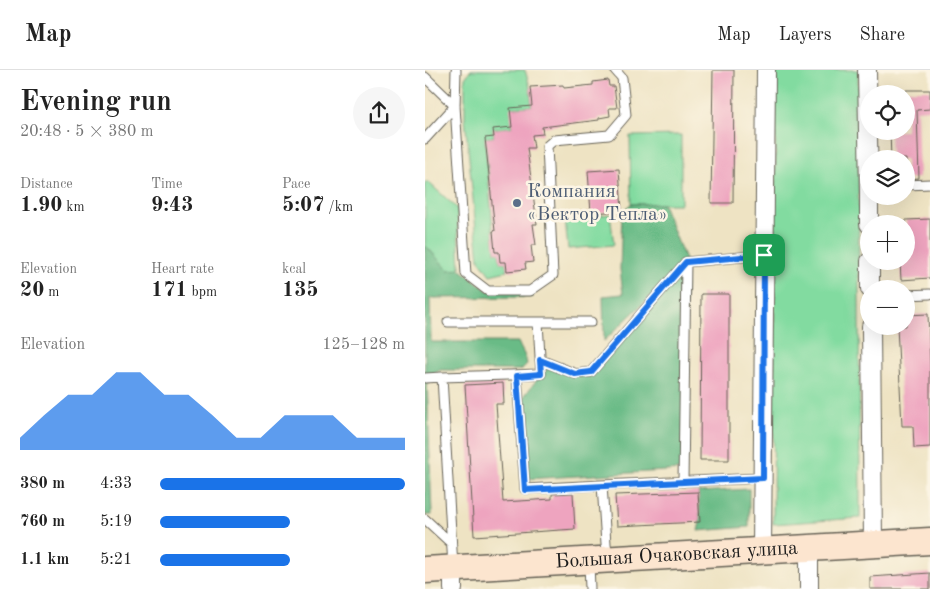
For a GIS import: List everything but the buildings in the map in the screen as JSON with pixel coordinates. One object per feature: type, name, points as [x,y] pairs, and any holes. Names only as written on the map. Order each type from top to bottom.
[{"type":"street","points":[[762,550],[766,70]]},
{"type":"street","points":[[867,70],[868,150]]},
{"type":"street","points":[[871,335],[873,544]]},
{"type":"street","name":"Большая Очаковская улица","points":[[425,570],[930,541]]},
{"type":"street","points":[[809,548],[809,589]]},
{"type":"lane","points":[[456,70],[455,106],[466,274],[488,291],[530,291],[553,275],[547,146],[554,140],[609,134],[626,115],[622,78],[615,70]]},
{"type":"lane","points":[[425,77],[455,106]]},
{"type":"lane","points":[[425,139],[455,106]]},
{"type":"lane","points":[[915,185],[930,184]]},
{"type":"lane","points":[[540,360],[575,374],[591,372],[686,262],[764,255]]},
{"type":"lane","points":[[683,482],[686,262]]},
{"type":"lane","points":[[915,295],[930,294]]},
{"type":"lane","points":[[448,322],[591,322]]},
{"type":"lane","points":[[425,378],[541,374],[538,322]]},
{"type":"lane","points":[[517,376],[525,490],[763,478]]},
{"type":"lane","points":[[442,377],[452,567]]},
{"type":"lane","points":[[590,589],[598,559],[601,485]]},
{"type":"lane","points":[[425,519],[452,567]]},
{"type":"green space","points":[[471,70],[525,70],[530,87],[532,106],[511,108],[512,127],[493,129],[494,137],[485,138],[495,252],[499,252],[500,262],[506,262],[507,271],[490,275],[479,260],[465,118],[465,78]]},
{"type":"green space","points":[[776,70],[858,70],[860,518],[773,524]]},
{"type":"green space","points":[[681,135],[681,204],[631,204],[630,136]]},
{"type":"green space","points":[[425,182],[428,182],[457,208],[460,269],[448,270],[425,245]]},
{"type":"green space","points":[[631,204],[663,204],[686,262],[683,470],[525,479],[519,403],[541,374],[540,360],[575,374],[591,372],[680,268],[604,341],[603,296],[623,294],[620,269],[622,211]]},
{"type":"green space","points":[[610,214],[614,245],[568,249],[565,219]]},
{"type":"green space","points":[[425,245],[448,270],[460,269],[488,291],[530,291],[533,297],[430,298],[431,342],[518,342],[525,355],[527,364],[521,370],[440,370],[427,378],[432,515],[425,515]]},
{"type":"green space","points":[[749,489],[749,527],[698,531],[700,522],[698,492]]},
{"type":"place","name":"Компания «Вектор Тепла»","points":[[517,203]]},
{"type":"route","points":[[764,255],[763,478],[525,490],[517,376],[541,374],[540,360],[575,374],[591,372],[686,262],[764,255]]}]
